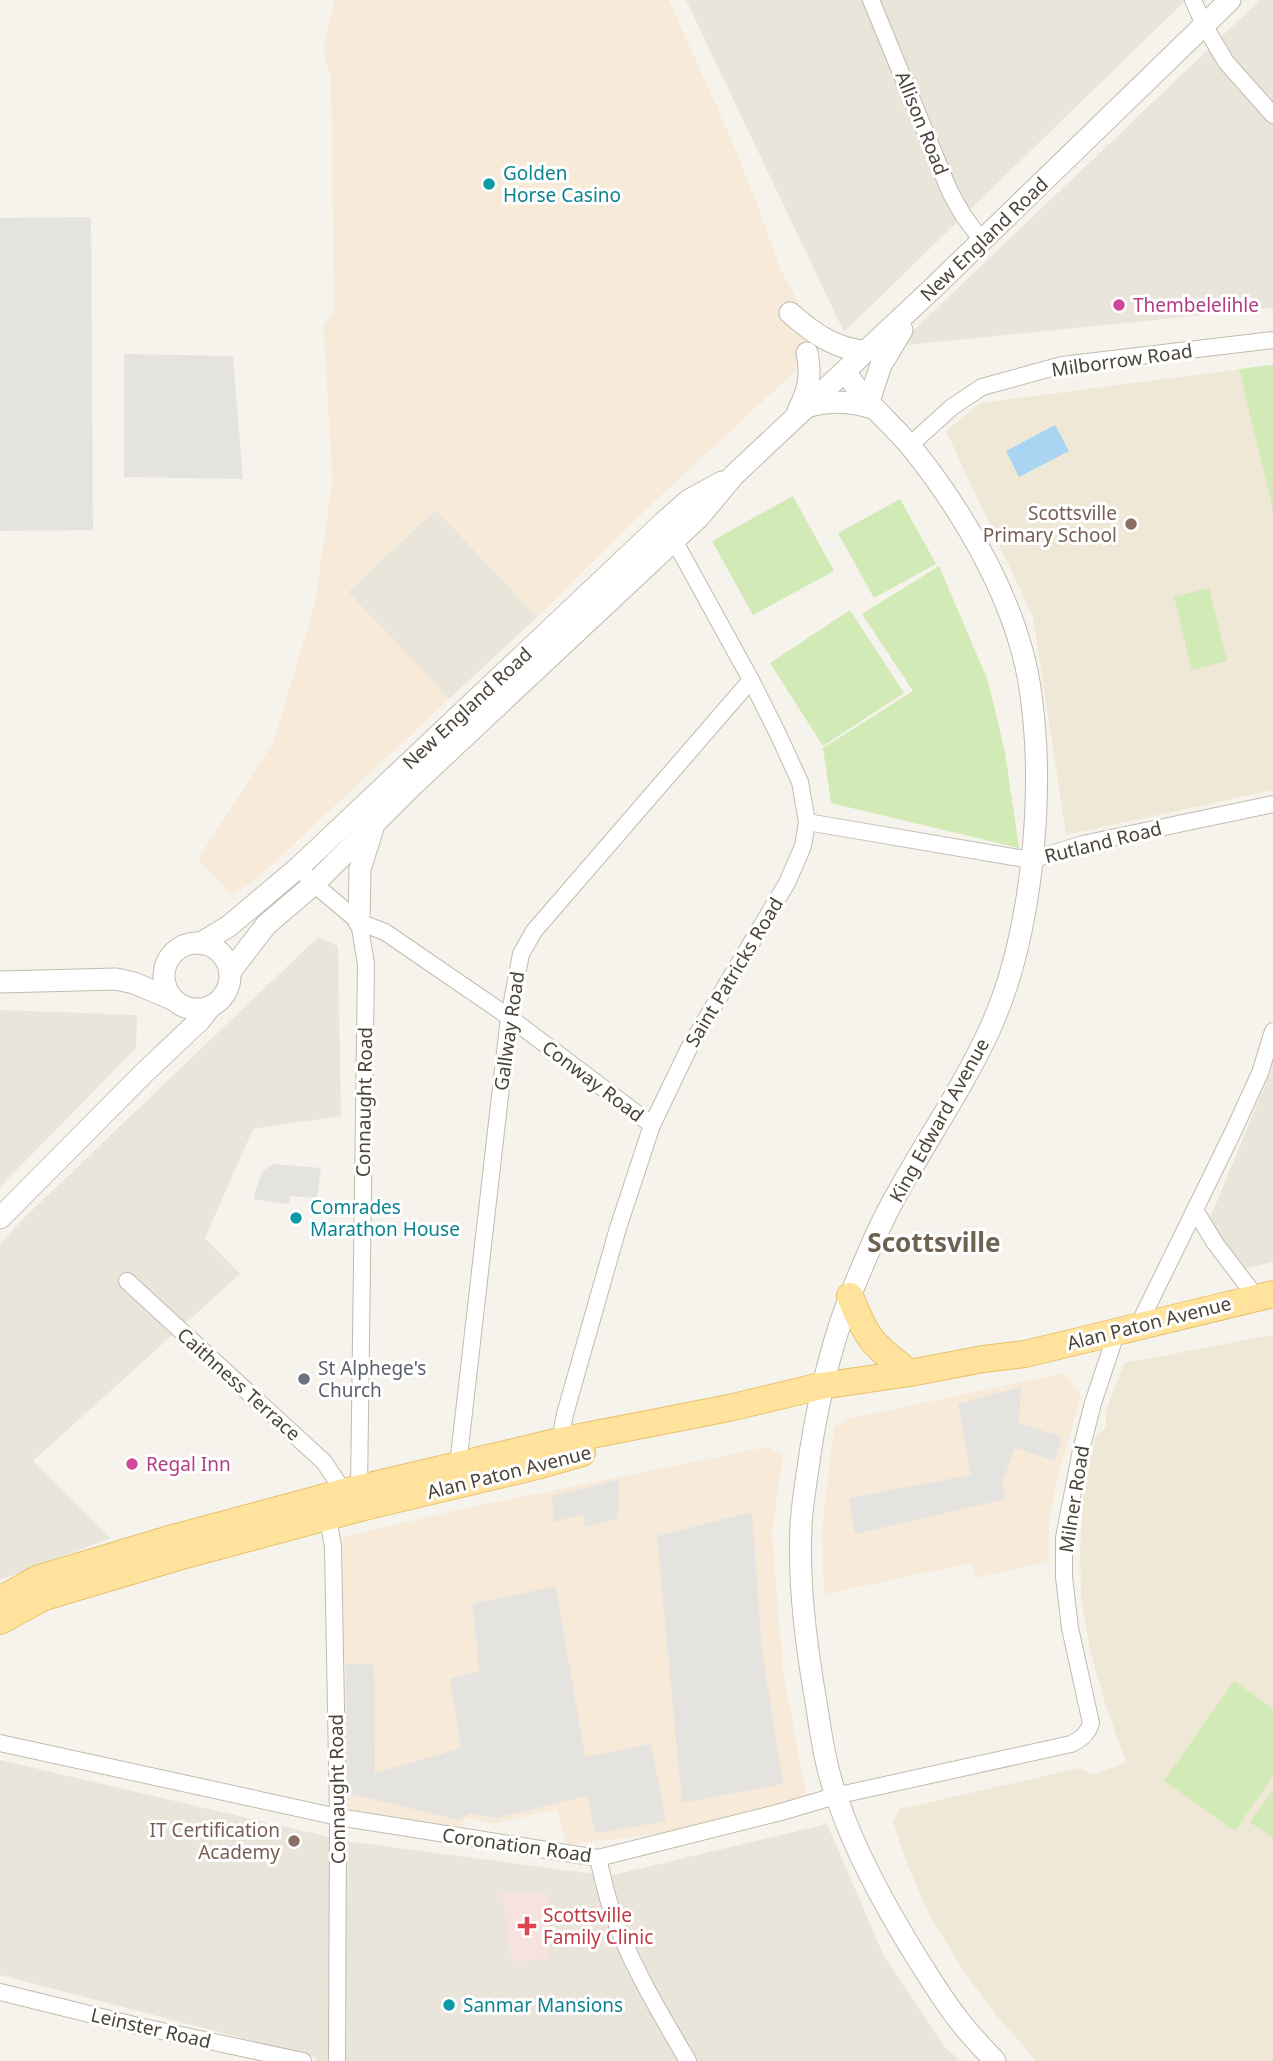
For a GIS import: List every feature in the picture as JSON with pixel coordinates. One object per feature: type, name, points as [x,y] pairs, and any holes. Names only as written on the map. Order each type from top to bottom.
[{"type":"main road","name":"Alan Paton Avenue","points":[[0,1620],[44,1597],[178,1557],[328,1517],[820,1395],[984,1359],[1025,1354],[1264,1295]]},
{"type":"main road","points":[[850,1296],[869,1339],[882,1353],[910,1374]]},
{"type":"main road","name":"Alan Paton Avenue","points":[[0,1600],[37,1579],[173,1538],[351,1490],[560,1441],[729,1408],[964,1378],[993,1370],[1025,1354]]},
{"type":"street","name":"Allison Road","points":[[871,0],[950,192],[982,241]]},
{"type":"street","points":[[1193,0],[1226,62],[1273,115]]},
{"type":"street","name":"New England Road","points":[[201,943],[229,926],[299,867],[669,531],[700,516],[734,475],[809,406],[845,379],[867,351],[1230,0]]},
{"type":"street","points":[[809,406],[839,401],[873,405],[876,377],[887,353],[930,291]]},
{"type":"street","points":[[790,313],[812,331],[832,342],[852,350],[867,351]]},
{"type":"street","name":"Milborrow Road","points":[[910,445],[952,407],[982,387],[1062,365],[1273,340]]},
{"type":"street","points":[[791,422],[809,381],[807,353]]},
{"type":"street","name":"King Edward Avenue","points":[[845,379],[910,445],[948,499],[987,565],[1001,593],[1023,652],[1031,692],[1036,744],[1036,804],[1031,860],[1019,938],[1000,1004],[965,1077],[891,1204],[850,1296],[820,1395],[803,1503],[801,1556],[809,1658],[822,1741],[835,1796],[863,1861],[900,1930],[956,2017],[995,2061]]},
{"type":"street","name":"New England Road","points":[[230,972],[266,925],[314,884],[669,531]]},
{"type":"street","name":"Saint Patricks Road","points":[[560,1441],[565,1414],[618,1228],[652,1125],[690,1046],[787,883],[803,846],[807,822],[800,782],[751,680],[669,531]]},
{"type":"street","name":"Gallway Road","points":[[458,1465],[509,1017],[520,954],[534,931],[751,680]]},
{"type":"street","name":"Rutland Road","points":[[807,822],[1031,860],[1083,844],[1273,804]]},
{"type":"street","points":[[359,922],[360,869],[375,823]]},
{"type":"street","points":[[299,867],[314,884],[359,922]]},
{"type":"street","name":"Conway Road","points":[[359,922],[384,932],[509,1017],[652,1125]]},
{"type":"street","name":"Connaught Road","points":[[351,1490],[366,964],[359,922]]},
{"type":"street","points":[[0,1218],[223,996],[228,989],[230,972],[223,956],[209,945],[201,943],[184,946],[171,956],[164,981],[175,1002],[170,1032],[144,1073]]},
{"type":"street","points":[[116,979],[167,964]]},
{"type":"street","points":[[0,982],[116,979],[138,984],[194,1009],[211,1006]]},
{"type":"street","name":"Milner Road","points":[[1071,1744],[1088,1731],[1091,1723],[1070,1628],[1064,1577],[1064,1538],[1093,1403],[1128,1328],[1195,1210],[1234,1132],[1260,1073],[1273,1031]]},
{"type":"street","points":[[1195,1210],[1215,1243],[1264,1295]]},
{"type":"street","name":"Caithness Terrace","points":[[127,1281],[351,1490]]},
{"type":"street","name":"Connaught Road","points":[[328,1517],[333,1547],[338,1818],[337,2061]]},
{"type":"street","name":"Coronation Road","points":[[0,1743],[338,1818],[598,1858],[835,1796],[1071,1744]]},
{"type":"street","points":[[598,1858],[611,1909],[625,1944],[688,2061]]},
{"type":"street","name":"Leinster Road","points":[[0,1992],[134,2025],[301,2061]]},
{"type":"shaded area","points":[[333,0],[669,0],[731,139],[780,269],[801,306],[832,337],[656,500],[537,617],[435,509],[348,592],[449,699],[252,883],[231,894],[198,859],[274,741],[315,604],[332,483],[323,324],[334,314],[331,75],[325,60],[324,41],[333,10]]},
{"type":"shaded area","points":[[686,0],[1186,0],[844,332]]},
{"type":"shaded area","points":[[1260,0],[1273,0],[1273,308],[897,346]]},
{"type":"shaded area","points":[[91,217],[93,530],[0,531],[0,218]]},
{"type":"shaded area","points":[[124,354],[233,356],[243,479],[124,477]]},
{"type":"shaded area","name":"Scottsville Primary School","points":[[1273,365],[1273,790],[1066,835],[1033,617],[946,431],[980,403]]},
{"type":"shaded area","points":[[436,509],[537,617],[449,699],[348,592]]},
{"type":"shaded area","points":[[318,937],[338,946],[341,1116],[253,1129],[205,1238],[240,1274],[33,1461],[110,1538],[0,1580],[0,1244]]},
{"type":"shaded area","points":[[0,1010],[137,1015],[136,1048],[0,1187]]},
{"type":"shaded area","points":[[1273,1066],[1273,1262],[1243,1269],[1208,1223]]},
{"type":"shaded area","points":[[273,1164],[321,1168],[317,1198],[290,1196],[289,1204],[253,1199],[262,1172]]},
{"type":"shaded area","points":[[1273,1335],[1273,2061],[1036,2061],[965,1973],[930,1916],[907,1864],[893,1821],[900,1809],[1080,1768],[1092,1775],[1126,1763],[1090,1650],[1081,1597],[1080,1551],[1084,1490],[1096,1435],[1106,1429],[1106,1411],[1124,1363]]},
{"type":"shaded area","points":[[1064,1373],[1081,1397],[1059,1471],[1049,1520],[1048,1562],[975,1578],[971,1563],[824,1596],[822,1531],[834,1427],[848,1419]]},
{"type":"shaded area","points":[[1021,1387],[1019,1423],[1062,1437],[1055,1461],[1015,1448],[1002,1483],[1006,1499],[855,1534],[849,1498],[971,1475],[958,1404]]},
{"type":"shaded area","points":[[767,1447],[783,1455],[772,1532],[783,1671],[807,1800],[677,1831],[567,1845],[557,1809],[494,1824],[465,1818],[464,1828],[342,1808],[341,1538],[457,1510]]},
{"type":"shaded area","points":[[619,1480],[618,1518],[585,1527],[583,1514],[554,1522],[552,1496]]},
{"type":"shaded area","points":[[752,1512],[762,1650],[783,1784],[682,1803],[657,1536]]},
{"type":"shaded area","points":[[556,1586],[585,1757],[651,1744],[666,1821],[595,1833],[587,1796],[495,1818],[470,1813],[459,1820],[347,1793],[346,1664],[374,1664],[375,1773],[461,1748],[450,1679],[479,1671],[473,1604]]},
{"type":"shaded area","points":[[0,1760],[346,1841],[609,1876],[827,1824],[883,1954],[944,2046],[960,2061],[316,2061],[315,2057],[0,1975]]},
{"type":"shaded area","name":"Scottsville Family Clinic","points":[[502,1893],[547,1894],[549,1958],[512,1962]]},
{"type":"green space","points":[[1273,365],[1273,510],[1239,369]]},
{"type":"green space","points":[[793,496],[834,571],[753,615],[712,541]]},
{"type":"green space","points":[[900,499],[936,564],[874,598],[838,533]]},
{"type":"green space","points":[[939,566],[988,681],[1005,752],[1019,848],[831,803],[823,748],[913,691],[862,614]]},
{"type":"green space","points":[[1209,588],[1227,661],[1192,670],[1174,597]]},
{"type":"green space","points":[[850,610],[904,693],[823,746],[770,663]]},
{"type":"green space","points":[[1234,1681],[1273,1709],[1273,1776],[1235,1831],[1164,1781]]},
{"type":"green space","points":[[1273,1790],[1273,1838],[1250,1822]]},
{"type":"water","points":[[1055,425],[1069,451],[1019,477],[1006,451]]},
{"type":"place","name":"Golden Horse Casino","points":[[489,184]]},
{"type":"place","name":"Thembelelihle","points":[[1119,305]]},
{"type":"place","name":"Scottsville Primary School","points":[[1131,524]]},
{"type":"place","name":"Comrades Marathon House","points":[[296,1218]]},
{"type":"place","name":"St Alphege's Church","points":[[304,1379]]},
{"type":"place","name":"Regal Inn","points":[[132,1464]]},
{"type":"place","name":"IT Certification Academy","points":[[294,1841]]},
{"type":"place","name":"Scottsville Family Clinic","points":[[527,1926]]},
{"type":"place","name":"Sanmar Mansions","points":[[449,2005]]},
{"type":"district","name":"Scottsville","points":[[934,1242]]}]
